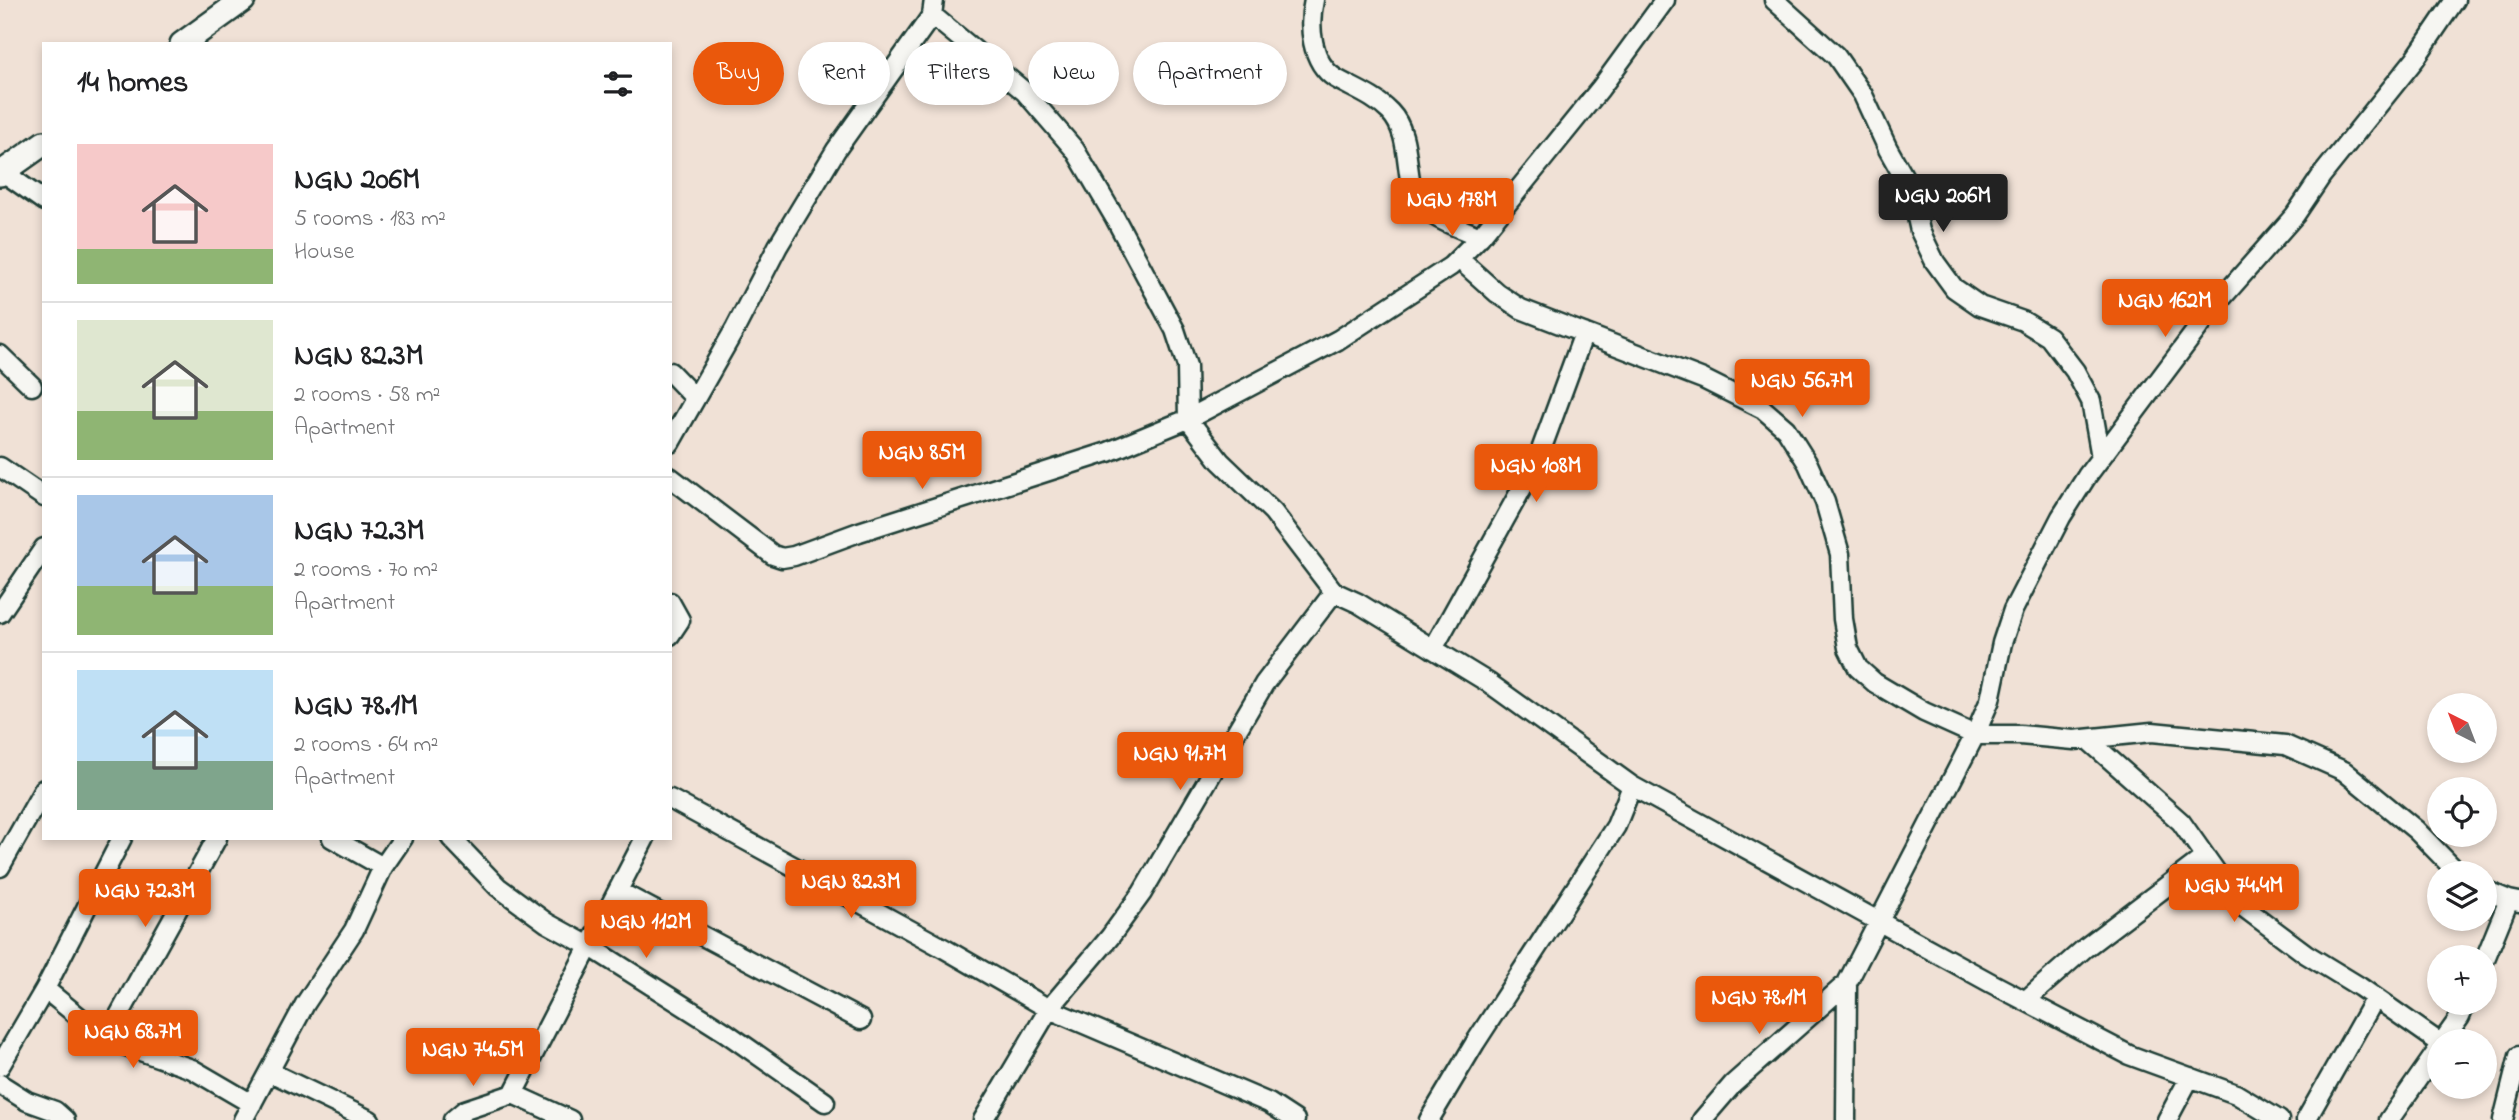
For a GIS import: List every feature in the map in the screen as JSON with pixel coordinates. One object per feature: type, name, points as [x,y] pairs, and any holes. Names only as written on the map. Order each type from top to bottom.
[{"type":"street","points":[[192,41],[243,0]]},
{"type":"street","points":[[1314,0],[1311,12],[1313,41],[1319,62],[1334,77],[1365,93],[1391,113],[1405,139],[1414,194],[1421,205],[1441,219],[1480,237]]},
{"type":"street","points":[[672,478],[774,555],[787,558],[859,532],[1108,452],[1188,419],[1338,340],[1412,294],[1459,259],[1480,237],[1600,89],[1665,0]]},
{"type":"street","points":[[1774,0],[1836,56],[1863,95],[1911,190],[1920,231],[1935,262],[1954,288],[1980,306],[2023,321],[2049,337],[2075,371],[2091,401],[2101,457]]},
{"type":"street","points":[[1702,1120],[1734,1084],[1847,983],[1975,735],[1990,700],[2002,643],[2013,610],[2061,517],[2101,457],[2213,308],[2295,215],[2322,175],[2415,59],[2455,0]]},
{"type":"street","points":[[672,439],[735,329],[778,246],[835,150],[933,8],[1025,92],[1075,150],[1175,330],[1187,366],[1188,419],[1220,460],[1273,512],[1334,592],[1358,603],[1489,683],[1632,786],[1878,922],[2129,1055],[2236,1094],[2279,1120]]},
{"type":"street","points":[[42,144],[1,173],[42,200]]},
{"type":"street","points":[[1459,259],[1497,293],[1521,309],[1703,379],[1763,409],[1786,429],[1808,464],[1825,502],[1840,554],[1847,648],[1858,668],[1875,683],[1924,712],[1975,735],[2020,734],[2074,740],[2152,732],[2285,745],[2344,771],[2416,830],[2446,861]]},
{"type":"street","points":[[1433,649],[1537,461],[1584,333]]},
{"type":"street","points":[[0,355],[32,386]]},
{"type":"street","points":[[672,374],[695,398]]},
{"type":"street","points":[[2,474],[42,496]]},
{"type":"street","points":[[0,613],[42,551]]},
{"type":"street","points":[[983,1120],[1049,1009],[1110,937],[1142,893],[1264,684],[1334,592]]},
{"type":"street","points":[[672,606],[680,620],[672,632]]},
{"type":"street","points":[[2087,739],[2181,822],[2238,903],[2306,954],[2427,1034]]},
{"type":"street","points":[[1429,1120],[1475,1043],[1616,826],[1632,786]]},
{"type":"street","points":[[0,867],[42,793]]},
{"type":"street","points":[[672,800],[1049,1009],[1269,1103],[1295,1120]]},
{"type":"street","points":[[0,1066],[44,989],[121,840]]},
{"type":"street","points":[[106,1039],[216,840]]},
{"type":"street","points":[[336,840],[383,867]]},
{"type":"street","points":[[243,1120],[305,1004],[354,930],[383,867],[402,840]]},
{"type":"street","points":[[453,840],[498,887],[547,923],[589,946],[725,1032],[825,1102]]},
{"type":"street","points":[[453,1120],[465,1111],[513,1094],[644,840]]},
{"type":"street","points":[[2025,1001],[2085,948],[2205,858]]},
{"type":"street","points":[[618,891],[861,1020]]},
{"type":"street","points":[[2492,945],[2514,901],[2497,895]]},
{"type":"street","points":[[1846,1120],[1847,983]]},
{"type":"street","points":[[44,989],[106,1039],[192,1069],[252,1104]]},
{"type":"street","points":[[2306,1120],[2375,998]]},
{"type":"street","points":[[2389,1120],[2427,1064]]},
{"type":"street","points":[[2503,1120],[2518,1068]]},
{"type":"street","points":[[270,1072],[370,1120]]},
{"type":"street","points":[[2167,1120],[2190,1077]]},
{"type":"street","points":[[0,1084],[27,1101],[54,1111],[65,1120]]},
{"type":"street","points":[[513,1094],[570,1120]]}]
